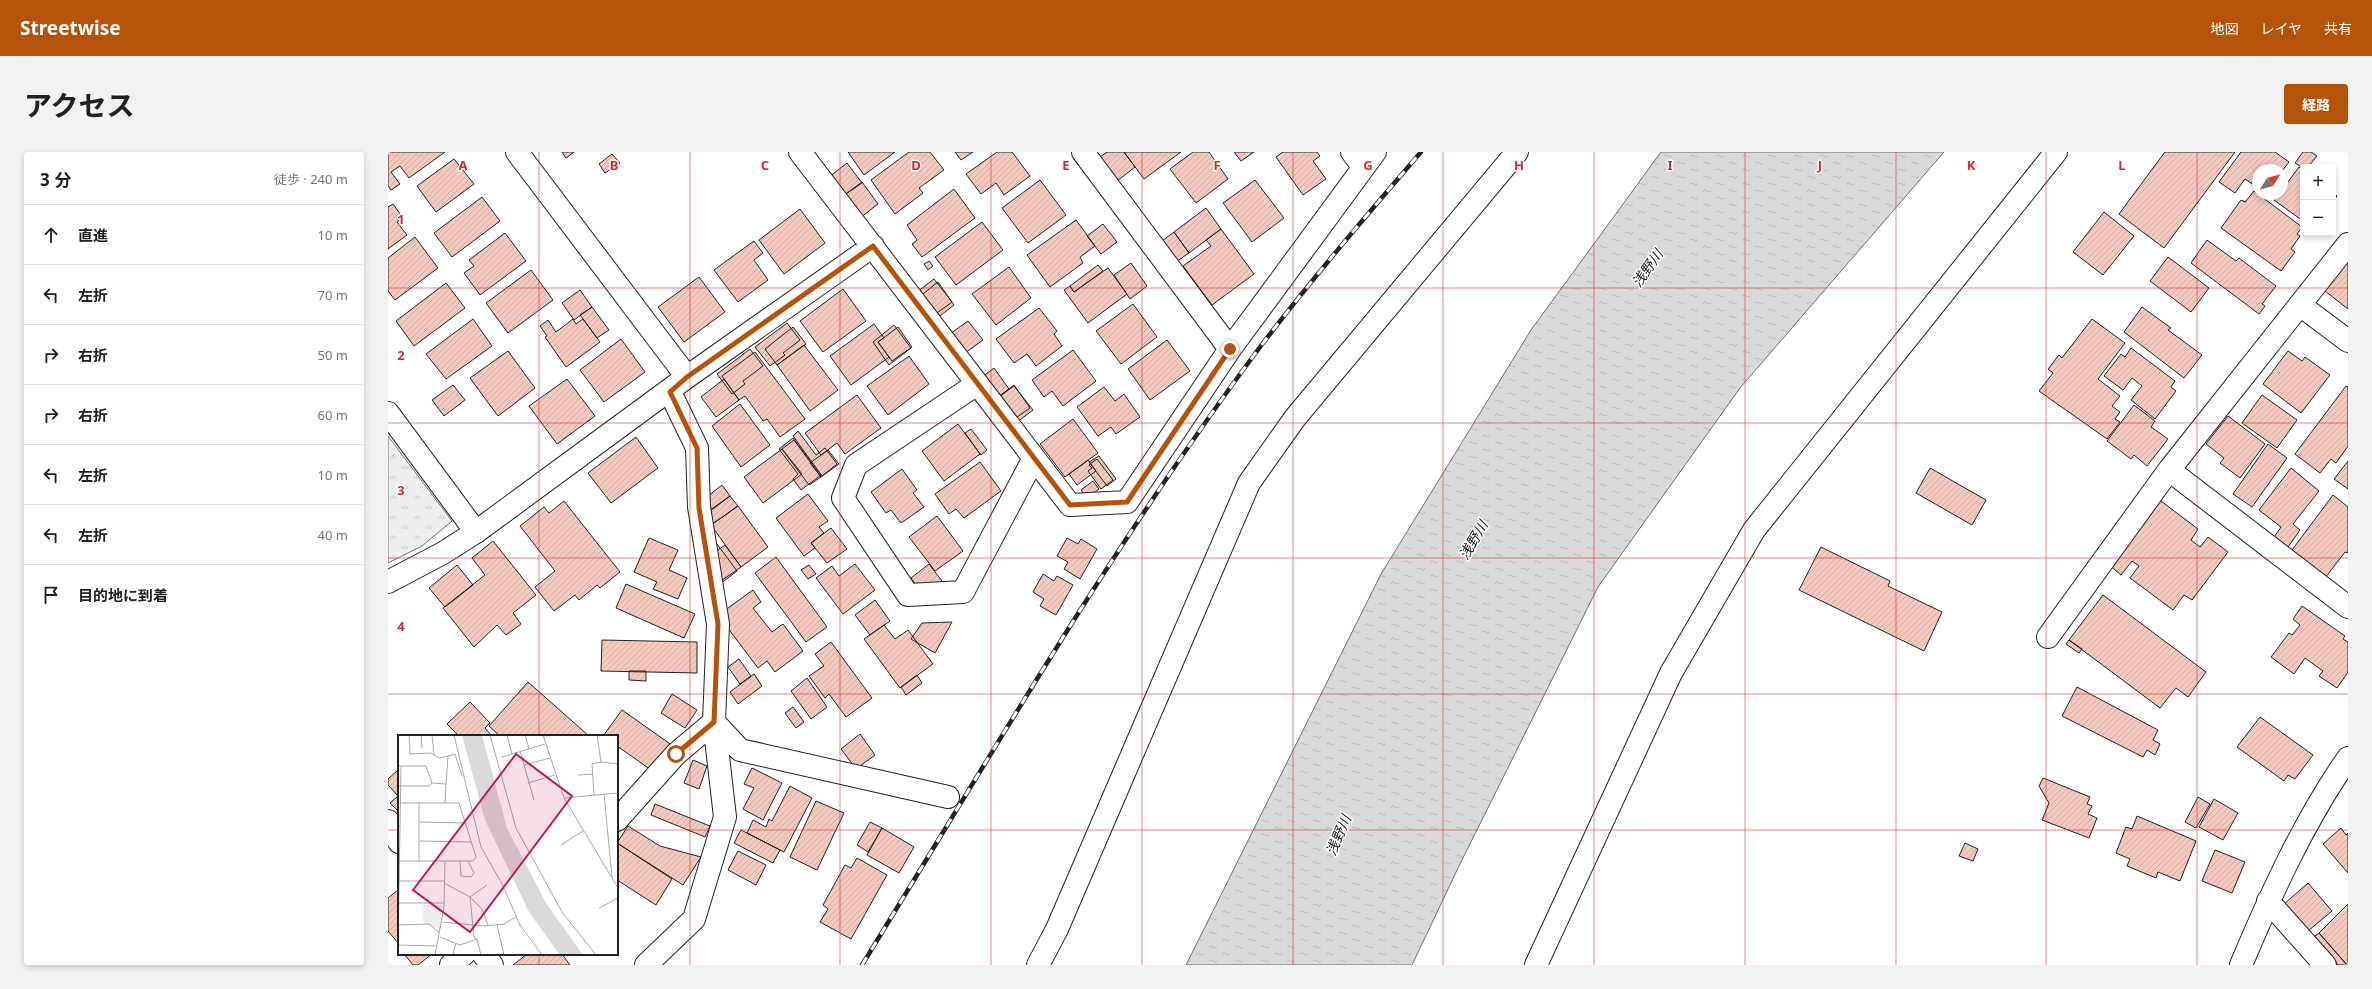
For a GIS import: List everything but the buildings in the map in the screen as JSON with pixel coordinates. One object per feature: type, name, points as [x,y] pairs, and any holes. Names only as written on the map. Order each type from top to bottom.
[{"type":"street","points":[[518,152],[687,377]]},
{"type":"street","points":[[800,152],[1070,505],[1127,502],[1230,349],[1363,157]]},
{"type":"street","points":[[1083,152],[1230,349]]},
{"type":"street","points":[[1038,965],[1057,929],[1249,483],[1295,418],[1516,152]]},
{"type":"street","points":[[1536,965],[1671,673],[1754,530],[2056,152]]},
{"type":"street","points":[[2048,637],[2169,470],[2348,244]]},
{"type":"street","points":[[388,582],[443,553],[476,532],[670,392],[687,377],[873,246]]},
{"type":"street","points":[[2300,305],[2348,341]]},
{"type":"street","points":[[977,384],[856,465],[843,498],[908,595],[963,592],[1034,458]]},
{"type":"street","points":[[646,965],[694,919],[725,817],[714,722],[718,624],[699,508],[697,448],[670,392]]},
{"type":"street","points":[[388,413],[476,532]]},
{"type":"street","points":[[2169,470],[2348,607]]},
{"type":"street","points":[[714,722],[740,750],[948,797]]},
{"type":"street","points":[[618,819],[676,754],[714,722]]},
{"type":"street","points":[[2241,965],[2268,901],[2331,782],[2348,758]]},
{"type":"street","points":[[388,821],[398,840]]},
{"type":"street","points":[[2268,901],[2325,965]]},
{"type":"street","points":[[452,965],[463,955]]},
{"type":"street","points":[[484,955],[492,965]]},
{"type":"green space","points":[[388,436],[452,521],[422,546],[388,563]]},
{"type":"water","name":"浅野川","points":[[1661,152],[1944,152],[1740,388],[1598,587],[1459,866],[1412,965],[1186,965],[1381,574],[1531,330]]},
{"type":"railway","points":[[862,965],[1005,730],[1103,574],[1154,497],[1206,422],[1279,322],[1339,248],[1421,152]]},
{"type":"route","points":[[676,754],[714,722],[718,624],[699,508],[697,448],[670,392],[687,377],[873,246],[1070,505],[1127,502],[1230,349]]}]
